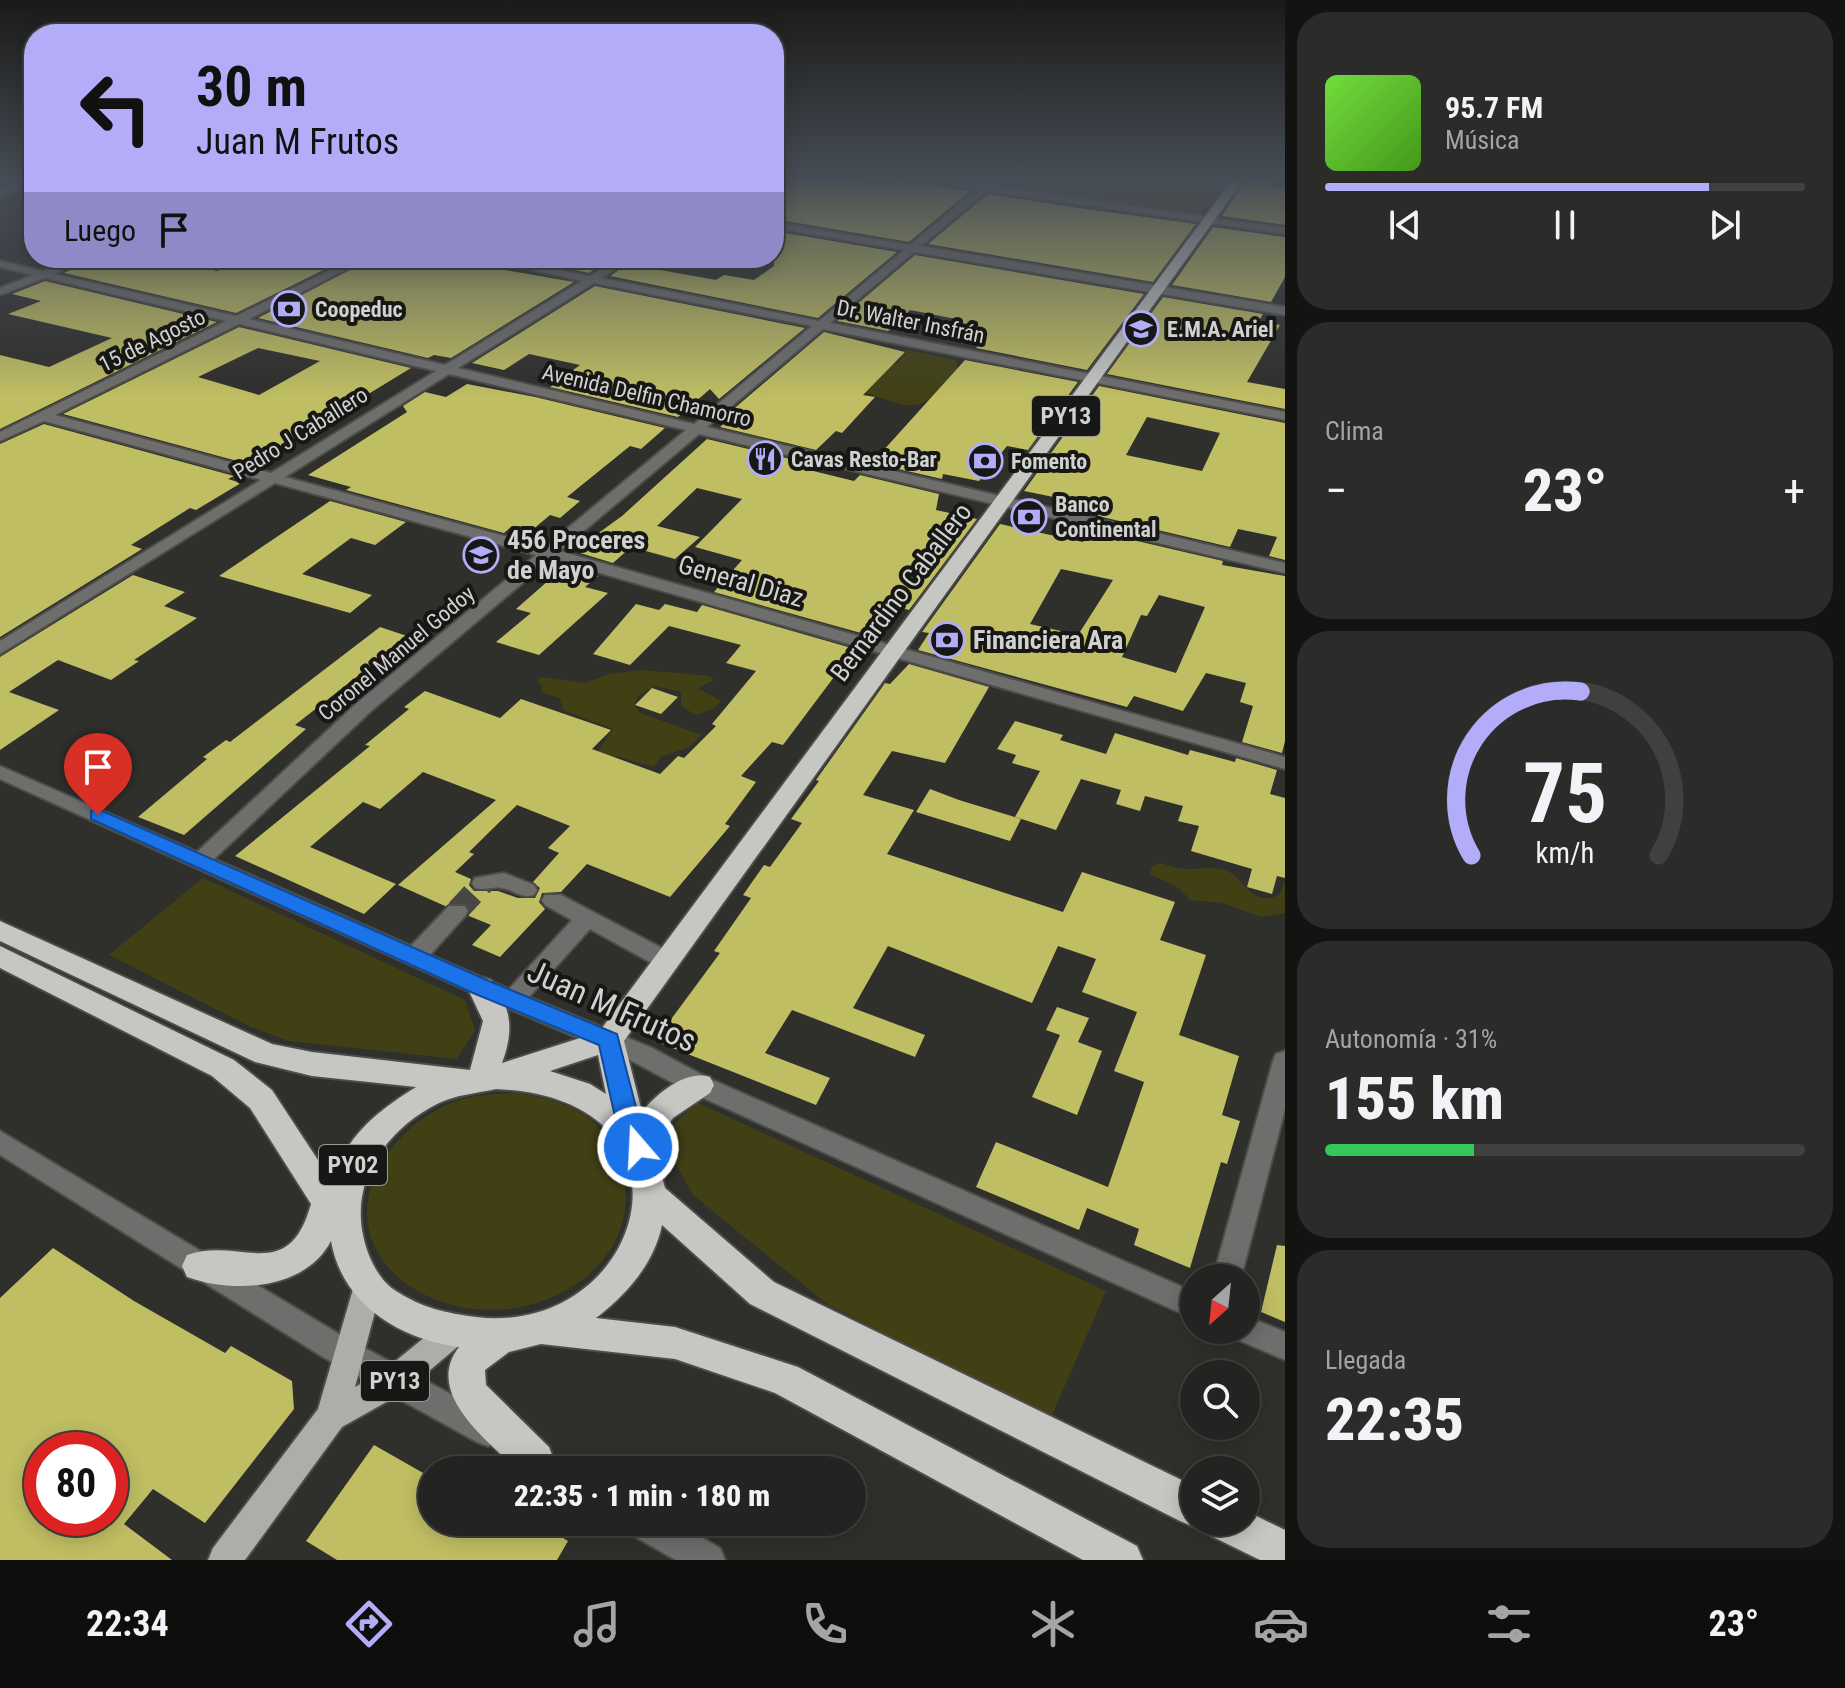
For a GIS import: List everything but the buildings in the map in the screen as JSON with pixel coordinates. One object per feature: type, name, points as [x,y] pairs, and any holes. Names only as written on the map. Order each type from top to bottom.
[{"type":"highway","name":"Bernardino Caballero","points":[[609,1040],[1186,252]]},
{"type":"highway","name":"PY02","points":[[0,930],[266,1054],[312,1064],[482,1079],[529,1078],[559,1085],[587,1097],[612,1114],[635,1141],[651,1195],[648,1222],[639,1249],[622,1274],[600,1296],[572,1315],[541,1328],[503,1336],[451,1334],[403,1317],[367,1289],[347,1256],[334,1211],[261,1099],[223,1068],[0,956]]},
{"type":"highway","points":[[481,987],[496,1005],[499,1030],[482,1079]]},
{"type":"highway","points":[[482,1079],[609,1040],[635,1141]]},
{"type":"highway","name":"PY02","points":[[334,1211],[349,1173],[376,1130],[418,1099],[482,1079]]},
{"type":"highway","points":[[635,1141],[653,1116],[668,1102],[699,1085]]},
{"type":"highway","points":[[651,1195],[762,1293],[1180,1500]]},
{"type":"highway","points":[[199,1266],[272,1269],[293,1262],[314,1246],[334,1211]]},
{"type":"highway","name":"PY02","points":[[541,1328],[675,1343],[785,1379],[1123,1560]]},
{"type":"highway","points":[[503,1336],[480,1346],[466,1362],[463,1381],[470,1397],[533,1456]]},
{"type":"highway","points":[[1254,1536],[1285,1551]]},
{"type":"main road","name":"PY13","points":[[331,1416],[367,1289]]},
{"type":"main road","name":"PY13","points":[[331,1416],[393,1382],[429,1349],[451,1334]]},
{"type":"main road","points":[[225,1560],[331,1416]]},
{"type":"street","name":"Coronel Manuel Godoy","points":[[201,860],[364,707],[909,252]]},
{"type":"street","points":[[929,252],[1285,311]]},
{"type":"street","name":"Avenida Delfin Chamorro","points":[[0,255],[24,262]]},
{"type":"street","name":"Avenida Delfin Chamorro","points":[[0,264],[24,267]]},
{"type":"street","name":"Avenida Delfin Chamorro","points":[[30,268],[254,313],[450,366]]},
{"type":"street","name":"Avenida Delfin Chamorro","points":[[42,268],[238,320],[1010,495],[1285,554]]},
{"type":"street","points":[[0,292],[60,268]]},
{"type":"street","name":"15 de Agosto","points":[[0,437],[344,268]]},
{"type":"street","name":"Dr. Walter Insfrán","points":[[534,268],[1285,416]]},
{"type":"street","name":"Pedro J Caballero","points":[[0,649],[609,268]]},
{"type":"street","name":"General Diaz","points":[[43,416],[549,553],[1285,763]]},
{"type":"street","name":"Avenida Delfin Chamorro","points":[[1010,495],[1285,568]]},
{"type":"street","name":"Juan M Frutos","points":[[0,772],[10,780],[201,860],[481,987],[609,1040],[699,1085],[1180,1300]]},
{"type":"street","points":[[483,883],[504,880],[526,890]]},
{"type":"street","points":[[553,900],[667,961]]},
{"type":"street","points":[[415,957],[457,911]]},
{"type":"street","points":[[513,1000],[587,918]]},
{"type":"street","points":[[1231,1264],[1285,1061]]},
{"type":"street","points":[[0,1142],[129,1218],[199,1266],[349,1357],[469,1420],[528,1456]]},
{"type":"street","points":[[1260,1335],[1285,1346]]},
{"type":"street","points":[[666,1536],[708,1560]]},
{"type":"shaded area","points":[[908,350],[956,360],[959,375],[933,397],[914,405],[893,402],[861,391],[888,365],[897,364]]},
{"type":"shaded area","points":[[642,670],[710,676],[714,680],[698,688],[721,701],[715,708],[696,715],[681,706],[681,692],[656,686],[638,696],[634,706],[640,713],[702,735],[688,748],[662,756],[653,767],[617,756],[602,759],[598,751],[613,729],[563,710],[560,698],[541,692],[543,687],[538,682],[541,677],[585,683],[609,674]]},
{"type":"shaded area","points":[[1160,863],[1184,869],[1227,871],[1262,898],[1279,895],[1285,880],[1285,913],[1261,917],[1222,903],[1190,900],[1179,888],[1150,874],[1152,867]]},
{"type":"shaded area","points":[[203,878],[465,1000],[475,1030],[457,1059],[289,1041],[251,1027],[109,955]]},
{"type":"shaded area","points":[[518,1093],[550,1100],[581,1113],[598,1126],[610,1142],[625,1179],[626,1199],[617,1238],[606,1256],[585,1278],[559,1294],[531,1305],[501,1310],[471,1309],[442,1302],[415,1289],[391,1270],[375,1247],[368,1224],[368,1200],[375,1176],[387,1154],[404,1134],[446,1105],[463,1099]]},
{"type":"shaded area","points":[[698,1103],[1106,1291],[1050,1420],[827,1304],[693,1195],[670,1154],[666,1130]]},
{"type":"tunnel","points":[[457,911],[483,883]]},
{"type":"place","name":"Coopeduc","points":[[289,309]]},
{"type":"place","name":"E.M.A. Ariel","points":[[1141,329]]},
{"type":"place","name":"Cavas Resto-Bar","points":[[765,459]]},
{"type":"place","name":"Fomento","points":[[985,461]]},
{"type":"place","name":"Banco Continental","points":[[1029,517]]},
{"type":"place","name":"456 Proceres de Mayo","points":[[481,555]]},
{"type":"place","name":"Financiera Ara","points":[[947,640]]},
{"type":"route","points":[[98,815],[481,987],[609,1040],[631,1135],[638,1147]]}]
